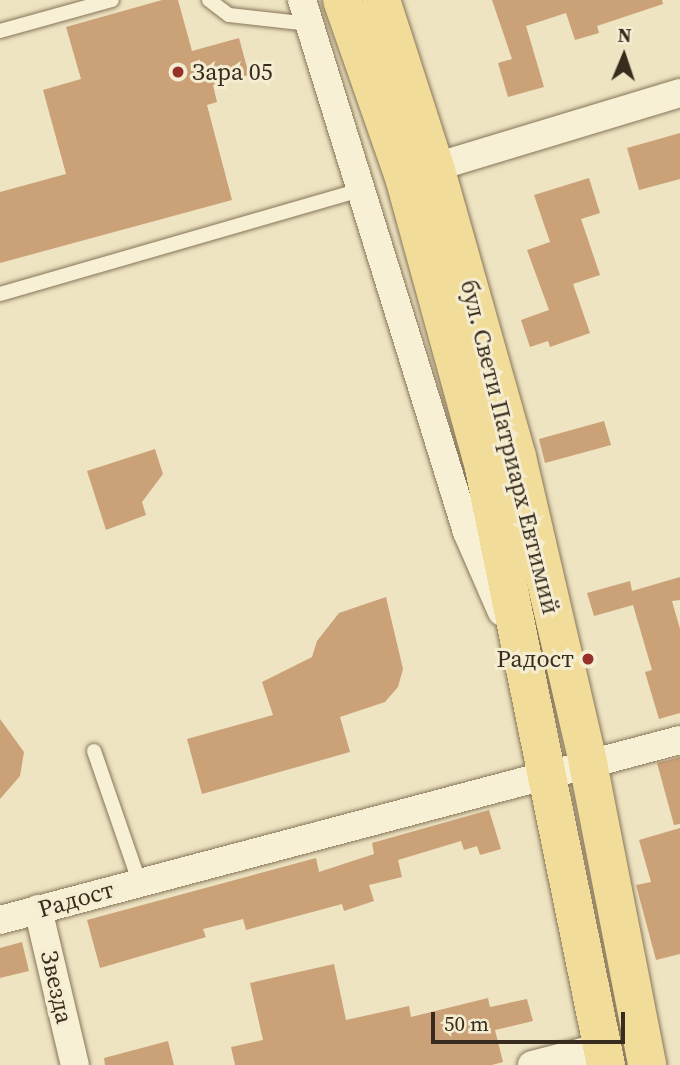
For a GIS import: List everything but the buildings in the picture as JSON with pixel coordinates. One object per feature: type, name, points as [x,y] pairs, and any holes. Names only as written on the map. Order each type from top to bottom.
[{"type":"main road","name":"бул. Свети Патриарх Евтимий","points":[[342,0],[404,177],[480,454],[603,1056]]},
{"type":"main road","name":"бул. Свети Патриарх Евтимий","points":[[381,0],[435,167],[517,457],[588,763],[647,1065]]},
{"type":"street","points":[[305,12],[363,189],[467,532],[524,666]]},
{"type":"street","points":[[435,167],[680,93]]},
{"type":"street","name":"Радост","points":[[0,920],[139,881],[680,740]]},
{"type":"street","name":"Звезда","points":[[38,909],[75,1065]]},
{"type":"street","points":[[532,1065],[603,1056]]},
{"type":"lane","points":[[0,31],[112,0]]},
{"type":"lane","points":[[209,0],[229,15],[305,12]]},
{"type":"lane","points":[[0,293],[363,189]]},
{"type":"lane","points":[[94,751],[139,881]]},
{"type":"place","name":"Зара 05","points":[[178,72]]},
{"type":"place","name":"Радост","points":[[588,659]]}]
